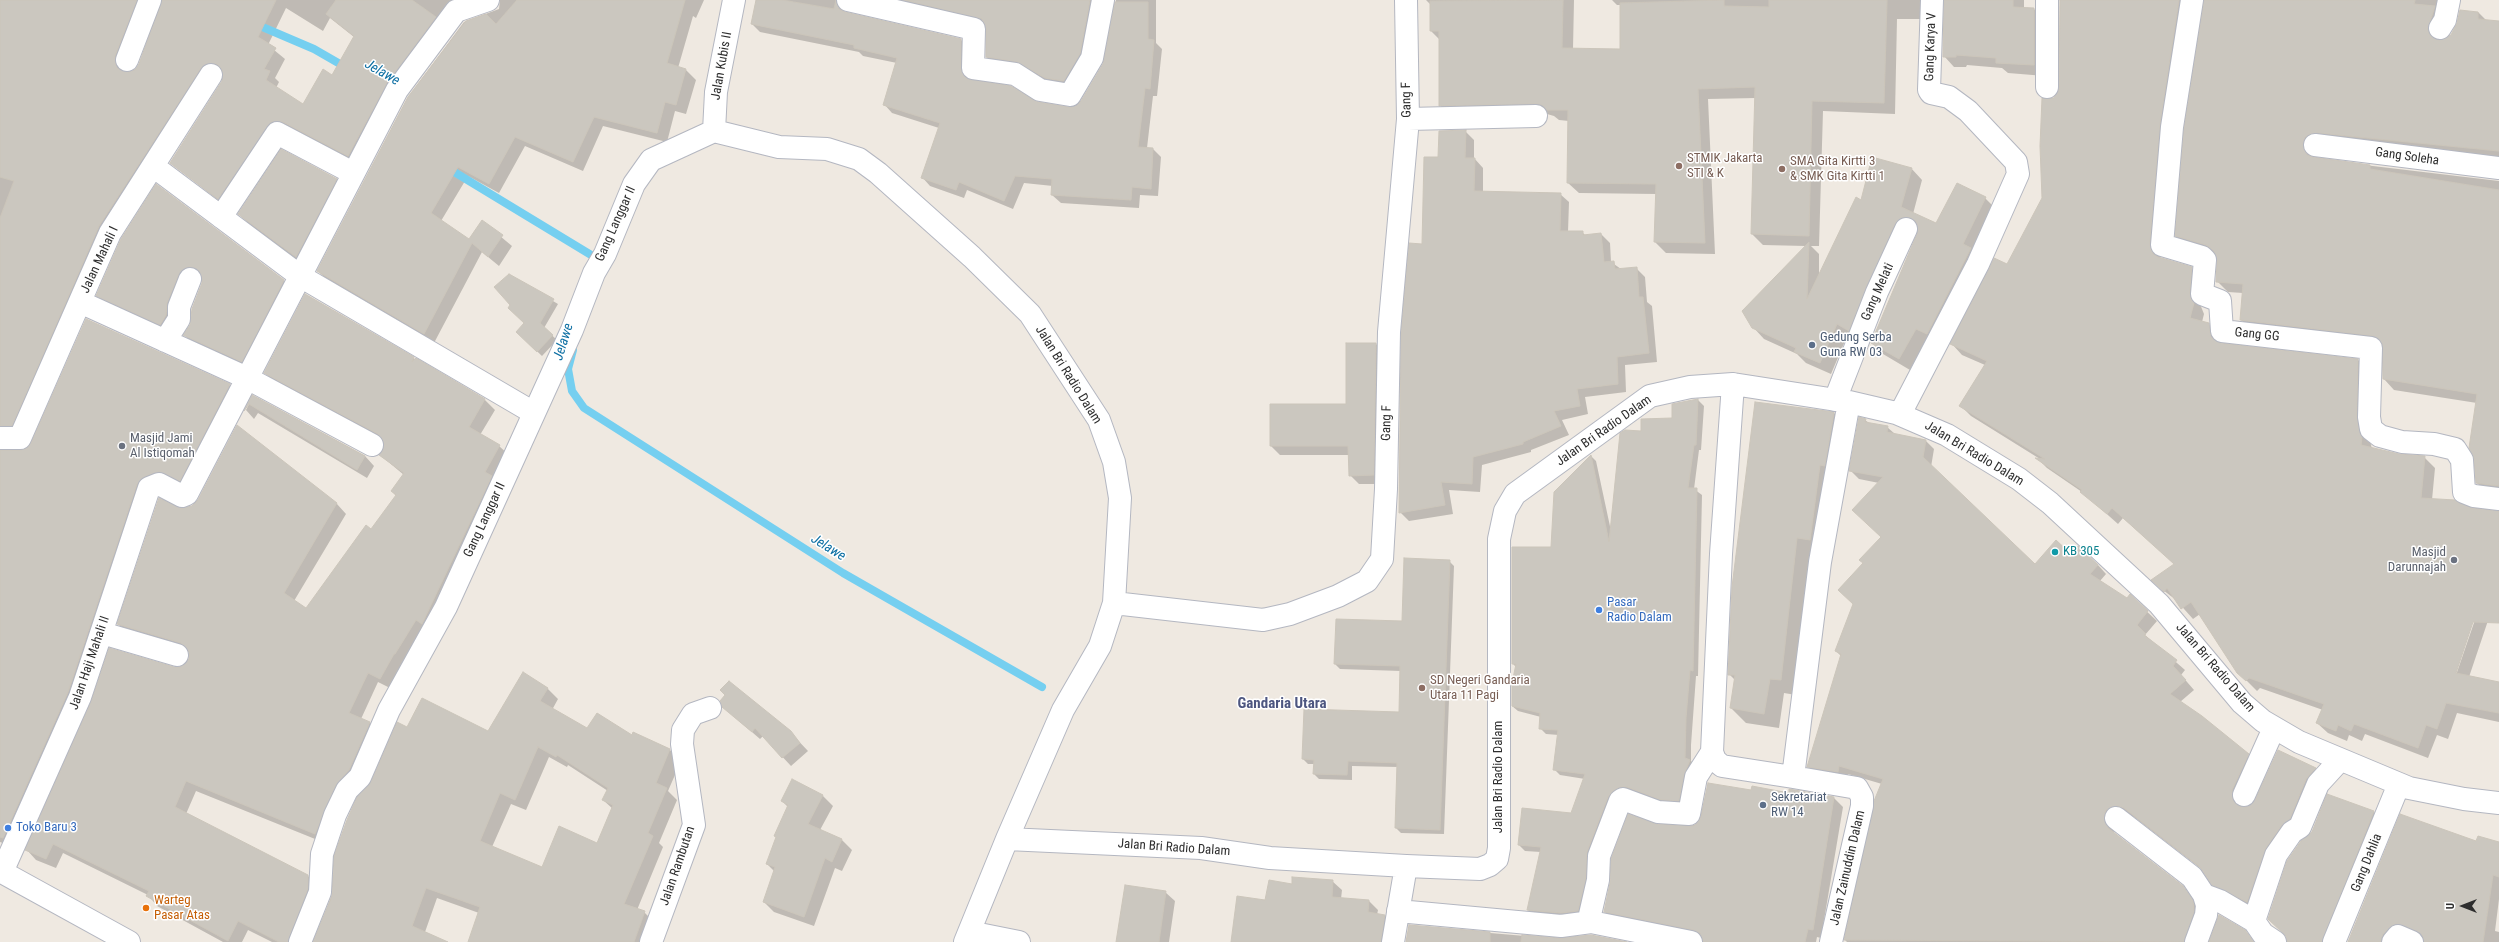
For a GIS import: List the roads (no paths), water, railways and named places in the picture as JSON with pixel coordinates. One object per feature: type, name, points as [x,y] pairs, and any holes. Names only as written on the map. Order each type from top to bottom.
[{"type":"street","points":[[127,60],[150,0]]},
{"type":"street","points":[[247,378],[392,98],[451,6],[488,0]]},
{"type":"street","name":"Jalan Kubis II","points":[[714,131],[716,92],[734,0]]},
{"type":"street","points":[[848,0],[974,29],[973,68],[1015,74],[1040,90],[1070,95],[1092,58],[1103,0]]},
{"type":"street","name":"Gang F","points":[[1114,603],[1263,620],[1290,614],[1338,596],[1367,581],[1382,559],[1386,489],[1389,332],[1408,119],[1406,0]]},
{"type":"street","name":"Gang Karya V","points":[[1900,414],[1978,264],[2018,174],[2016,162],[2012,156],[1968,111],[1948,97],[1931,93],[1929,86],[1932,0]]},
{"type":"street","points":[[2047,0],[2047,87]]},
{"type":"street","name":"Gang GG","points":[[2192,0],[2172,127],[2162,245],[2202,257],[2205,260],[2202,294],[2220,301],[2222,332],[2371,348],[2369,417],[2371,429],[2380,436],[2402,442],[2434,444],[2455,449],[2462,460],[2464,492],[2474,496],[2499,499]]},
{"type":"street","points":[[2440,28],[2445,20],[2450,0]]},
{"type":"street","name":"Jalan Mahali I","points":[[0,438],[20,438],[110,233],[211,75]]},
{"type":"street","points":[[1408,119],[1536,116]]},
{"type":"street","name":"Gang Langgar II","points":[[300,942],[320,892],[322,854],[335,815],[347,790],[360,777],[389,710],[446,607],[572,330],[634,184],[651,160],[714,131]]},
{"type":"street","name":"Jalan Bri Radio Dalam","points":[[714,131],[779,147],[827,149],[859,159],[878,173],[972,257],[1030,314],[1099,420],[1114,462],[1120,498],[1114,603],[1100,646],[1063,710],[1006,839],[967,937]]},
{"type":"street","points":[[221,217],[277,133],[353,173]]},
{"type":"street","name":"Gang Soleha","points":[[2315,145],[2499,168]]},
{"type":"street","points":[[153,166],[300,276],[534,413]]},
{"type":"street","name":"Gang Melati","points":[[1793,777],[1842,401],[1877,292],[1906,229]]},
{"type":"street","points":[[165,341],[179,319],[179,307],[190,279]]},
{"type":"street","points":[[80,302],[247,378],[372,445]]},
{"type":"street","name":"Jalan Haji Mahali II","points":[[1,871],[80,697],[149,488],[159,484],[182,496],[186,494],[247,378]]},
{"type":"street","points":[[1733,384],[1721,554],[1712,752],[1715,760],[1722,766],[1793,777]]},
{"type":"street","name":"Jalan Bri Radio Dalam","points":[[1006,839],[1201,848],[1270,858],[1406,866],[1480,869],[1497,859],[1499,848],[1499,539],[1506,511],[1515,494],[1650,396],[1690,387],[1733,384],[1842,401],[1900,414],[1947,435],[2019,479],[2050,503],[2159,604],[2242,703],[2262,722],[2299,742],[2400,784],[2464,800],[2499,803]]},
{"type":"street","points":[[102,633],[177,655]]},
{"type":"street","name":"Jalan Rambutan","points":[[650,942],[694,826],[682,744],[683,730],[693,714],[710,708]]},
{"type":"street","points":[[2244,795],[2274,728]]},
{"type":"street","points":[[1591,922],[1589,919],[1599,874],[1599,856],[1620,801],[1623,800],[1658,812],[1689,814],[1696,777],[1712,752]]},
{"type":"street","points":[[2254,921],[2276,855],[2292,832],[2300,827],[2318,784],[2340,760]]},
{"type":"street","name":"Jalan Zainuddin Dalam","points":[[1793,777],[1857,788],[1862,797],[1862,806],[1831,942]]},
{"type":"street","name":"Gang Dahlia","points":[[2334,942],[2400,784]]},
{"type":"street","points":[[2116,818],[2192,877],[2204,895],[2207,905],[2206,915],[2196,942]]},
{"type":"street","points":[[1393,942],[1406,866]]},
{"type":"street","points":[[1,871],[129,942]]},
{"type":"street","points":[[2204,895],[2220,901],[2254,921],[2263,934],[2275,942]]},
{"type":"street","points":[[1398,911],[1560,926],[1591,922],[1690,942]]},
{"type":"street","points":[[2393,942],[2398,936],[2412,942]]},
{"type":"street","points":[[967,937],[1018,942]]},
{"type":"waterway","name":"Jelawe","points":[[253,23],[314,49],[347,68]]},
{"type":"waterway","name":"Jelawe","points":[[446,167],[601,261]]},
{"type":"waterway","name":"Jelawe","points":[[573,350],[568,369],[572,391],[584,408],[843,573],[1042,687]]},
{"type":"place","name":"STMIK Jakarta STI & K","points":[[1679,166]]},
{"type":"place","name":"SMA Gita Kirtti 3 & SMK Gita Kirtti 1","points":[[1782,169]]},
{"type":"place","name":"Gedung Serba Guna RW 03","points":[[1812,345]]},
{"type":"place","name":"Masjid Jami Al Istiqomah","points":[[122,446]]},
{"type":"place","name":"KB 305","points":[[2055,552]]},
{"type":"place","name":"Masjid Darunnajah","points":[[2454,560]]},
{"type":"place","name":"Pasar Radio Dalam","points":[[1599,610]]},
{"type":"place","name":"SD Negeri Gandaria Utara 11 Pagi","points":[[1422,688]]},
{"type":"place","name":"Sekretariat RW 14","points":[[1763,805]]},
{"type":"place","name":"Toko Baru 3","points":[[8,828]]},
{"type":"place","name":"Warteg Pasar Atas","points":[[146,908]]},
{"type":"district","name":"Gandaria Utara","points":[[1282,704]]}]
